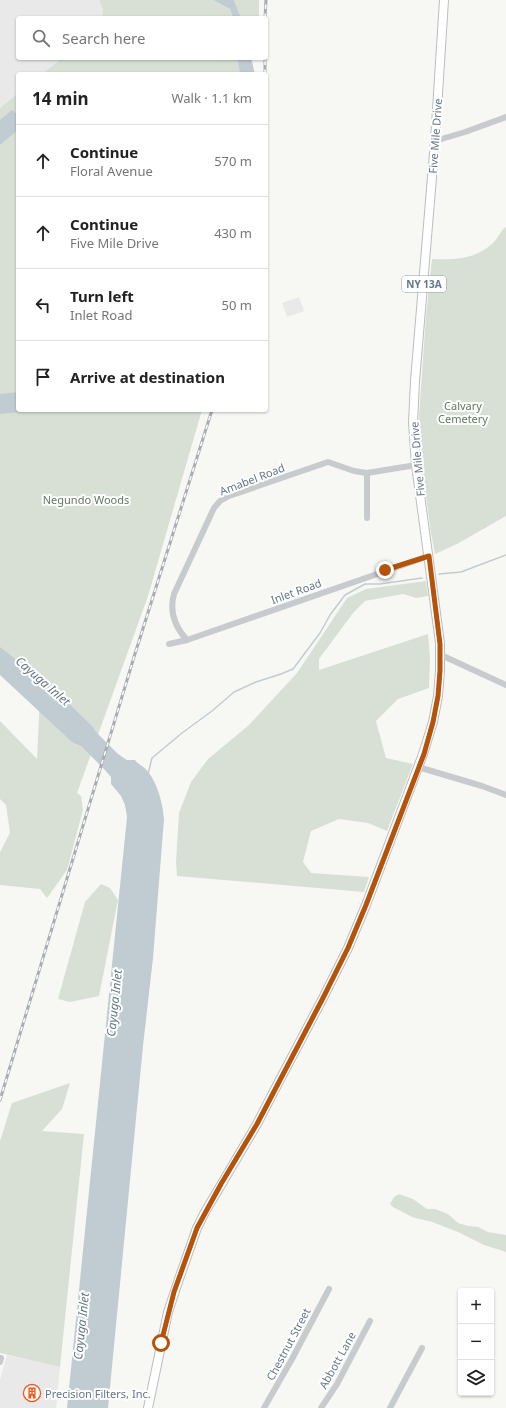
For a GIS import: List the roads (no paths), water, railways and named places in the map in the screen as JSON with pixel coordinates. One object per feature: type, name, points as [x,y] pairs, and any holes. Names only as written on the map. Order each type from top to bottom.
[{"type":"main road","name":"Five Mile Drive","points":[[148,1408],[168,1312],[178,1279],[197,1228],[257,1124],[325,994],[366,905],[418,767],[433,722],[438,696],[440,655],[438,623],[416,465],[413,423],[415,381],[435,140],[444,0]]},
{"type":"street","points":[[435,140],[465,132],[506,117]]},
{"type":"street","name":"Amabel Road","points":[[187,640],[175,623],[172,613],[172,599],[214,508],[220,501],[229,496],[328,462],[354,472],[367,473],[416,465]]},
{"type":"street","points":[[367,473],[367,518]]},
{"type":"street","name":"Inlet Road","points":[[169,644],[187,640],[429,556]]},
{"type":"street","points":[[440,655],[506,685]]},
{"type":"street","points":[[418,767],[482,786],[506,795]]},
{"type":"street","name":"Chestnut Street","points":[[264,1408],[329,1289]]},
{"type":"street","name":"Abbott Lane","points":[[321,1408],[338,1382],[370,1321]]},
{"type":"street","points":[[390,1408],[422,1348]]},
{"type":"water","points":[[213,0],[234,0],[240,16],[232,16],[230,9]]},
{"type":"water","points":[[237,60],[252,60],[254,72],[240,72]]},
{"type":"water","points":[[12,110],[16,113],[16,132],[0,145],[0,120]]},
{"type":"water","points":[[16,392],[16,412],[21,412],[0,414],[0,394]]},
{"type":"water","name":"Cayuga Inlet","points":[[0,647],[59,694],[118,754],[127,760],[135,760],[147,770],[158,790],[164,819],[153,958],[108,1408],[67,1408],[127,817],[125,805],[121,796],[111,784],[111,777],[104,769],[81,746],[72,742],[0,675]]},
{"type":"waterway","points":[[439,574],[461,572],[506,555]]},
{"type":"waterway","points":[[148,774],[152,758],[234,692],[256,682],[293,669],[320,633],[330,615],[345,595],[365,584],[380,584],[422,578]]},
{"type":"railway","points":[[265,16],[266,0]]},
{"type":"railway","points":[[265,60],[265,72]]},
{"type":"railway","points":[[0,1100],[134,657],[211,412]]},
{"type":"place","name":"Precision Filters, Inc.","points":[[32,1393]]},
{"type":"park label","name":"Calvary Cemetery","points":[[463,411]]},
{"type":"park label","name":"Negundo Woods","points":[[86,499]]}]
